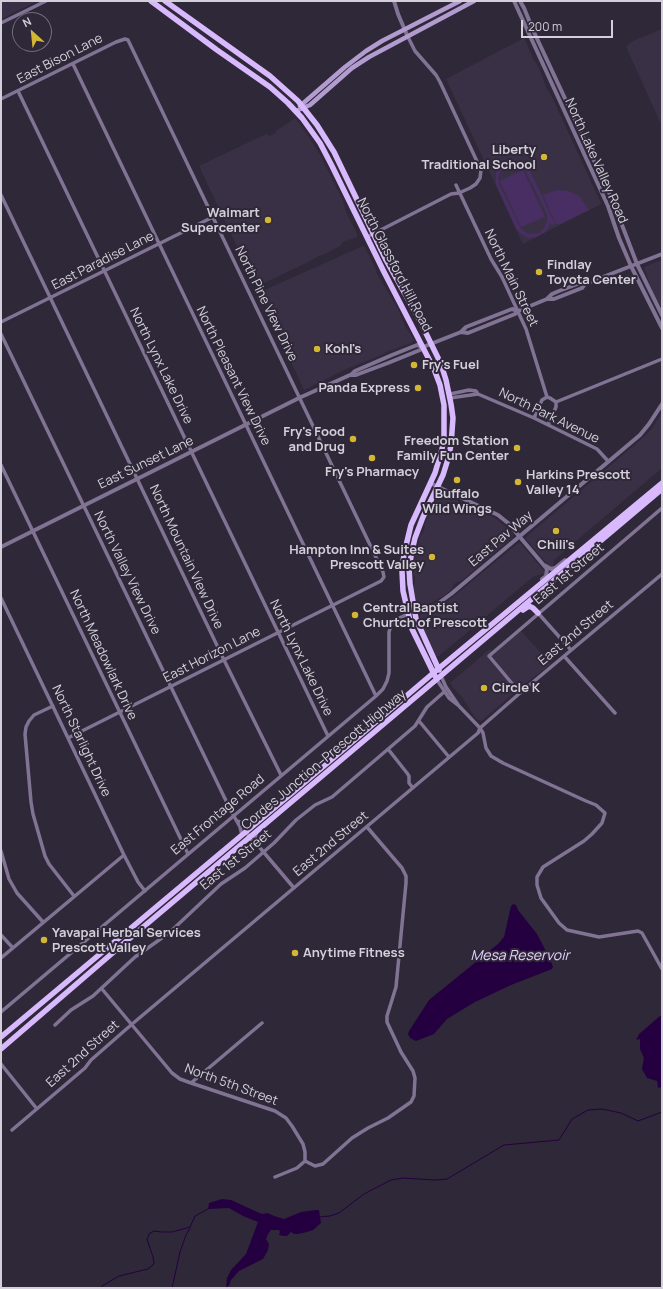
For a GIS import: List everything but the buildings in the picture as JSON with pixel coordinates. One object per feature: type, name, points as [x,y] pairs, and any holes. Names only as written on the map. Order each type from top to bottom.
[{"type":"main road","name":"North Glassford Hill Road","points":[[151,1],[270,86],[296,111],[326,154],[437,376],[444,405],[444,438],[440,460],[411,525],[404,554],[402,571],[403,588],[412,628],[436,671]]},
{"type":"main road","name":"North Glassford Hill Road","points":[[165,1],[270,76],[302,106],[334,152],[394,275],[418,317],[444,373],[450,396],[453,418],[450,445],[448,459],[438,486],[419,528],[412,551],[409,568],[414,612]]},
{"type":"main road","points":[[296,111],[375,45],[460,1]]},
{"type":"main road","points":[[351,65],[474,1]]},
{"type":"main road","name":"Cordes Junction–Prescott Highway","points":[[1,1037],[662,483]]},
{"type":"main road","name":"Cordes Junction–Prescott Highway","points":[[1,1049],[662,489]]},
{"type":"main road","points":[[403,588],[406,593],[409,606],[414,612],[439,678]]},
{"type":"main road","points":[[487,637],[499,630],[526,607],[529,606],[533,608],[538,614]]},
{"type":"main road","points":[[408,614],[413,617],[417,628],[421,631]]},
{"type":"street","points":[[1,23],[46,1]]},
{"type":"street","points":[[367,237],[452,194],[459,193],[470,188],[476,184],[480,178],[481,170],[440,82],[436,75],[415,51],[407,36],[394,1]]},
{"type":"street","name":"North Lake Valley Road","points":[[514,1],[608,206],[631,266],[662,328]]},
{"type":"street","name":"North Lake Valley Road","points":[[520,1],[617,211],[637,264],[662,315]]},
{"type":"street","name":"East Bison Lane","points":[[1,99],[116,42],[125,39],[128,40]]},
{"type":"street","name":"North Pine View Drive","points":[[128,40],[380,565],[384,577]]},
{"type":"street","name":"North Pleasant View Drive","points":[[73,64],[376,696]]},
{"type":"street","name":"North Lynx Lake Drive","points":[[18,91],[328,736]]},
{"type":"street","name":"North Main Street","points":[[456,185],[491,259],[502,276],[526,329],[547,397]]},
{"type":"street","name":"North Mountain View Drive","points":[[1,195],[224,660],[281,775]]},
{"type":"street","name":"East Paradise Lane","points":[[1,322],[213,217]]},
{"type":"street","name":"East Sunset Lane","points":[[1,547],[245,424],[350,375],[355,371],[392,355],[417,346],[423,347],[462,332],[466,327],[512,309],[518,311],[547,299],[552,294],[559,291],[580,283],[585,284],[662,254]]},
{"type":"street","name":"North Valley View Drive","points":[[1,334],[237,821],[242,836]]},
{"type":"street","points":[[556,402],[662,359]]},
{"type":"street","name":"North Park Avenue","points":[[450,396],[478,394],[548,424],[597,449],[608,462]]},
{"type":"street","points":[[534,418],[542,400],[547,397],[556,402]]},
{"type":"street","points":[[548,424],[556,407],[556,402]]},
{"type":"street","name":"East Pav Way","points":[[414,612],[423,610],[448,597],[640,435],[662,404]]},
{"type":"street","name":"North Meadowlark Drive","points":[[1,465],[188,854]]},
{"type":"street","points":[[430,483],[498,515],[508,523],[544,564],[547,569],[546,576],[522,599]]},
{"type":"street","name":"East 1st Street","points":[[520,693],[489,656],[662,508]]},
{"type":"street","points":[[544,564],[551,569],[555,568],[583,546],[603,533]]},
{"type":"street","name":"East 2nd Street","points":[[12,1130],[85,1068],[91,1060],[132,1025],[478,733],[480,728],[520,693],[662,574]]},
{"type":"street","name":"East Horizon Lane","points":[[68,738],[332,606],[381,581],[384,577]]},
{"type":"street","name":"North Starlight Drive","points":[[1,598],[124,855],[144,891]]},
{"type":"street","points":[[1,611],[6,608]]},
{"type":"street","name":"East Frontage Road","points":[[1,1012],[376,696],[383,689],[389,673],[389,632],[391,626],[396,620],[408,614]]},
{"type":"street","points":[[538,614],[571,650]]},
{"type":"street","points":[[564,656],[615,713]]},
{"type":"street","points":[[439,678],[444,692],[459,706]]},
{"type":"street","points":[[439,678],[459,706],[480,728],[486,748],[494,758],[596,805],[605,813],[602,823],[592,834],[584,841],[543,867],[537,877],[537,885],[541,898],[559,923],[567,930],[599,937],[638,931],[642,933],[662,969]]},
{"type":"street","name":"East 1st Street","points":[[55,1025],[71,1010],[102,989],[135,957],[169,933],[221,884],[245,868],[262,850],[296,820],[332,796],[415,726],[427,707],[444,692]]},
{"type":"street","points":[[53,706],[34,715],[26,727],[25,734],[31,802],[45,856],[49,864],[74,896]]},
{"type":"street","points":[[419,721],[449,757]]},
{"type":"street","points":[[388,749],[409,776],[409,783],[413,788]]},
{"type":"street","name":"North Valley View Drive","points":[[237,821],[240,822],[247,831],[249,838]]},
{"type":"street","points":[[275,1177],[297,1168],[305,1160],[315,1166],[323,1164],[352,1138],[388,1118],[411,1102],[414,1096],[414,1071],[401,1052],[388,1022],[387,1016],[396,987],[406,876],[402,868],[367,827]]},
{"type":"street","points":[[258,830],[255,837],[262,850]]},
{"type":"street","points":[[249,838],[262,850],[294,888]]},
{"type":"street","points":[[1,851],[9,879],[17,893],[43,922]]},
{"type":"street","points":[[1,958],[124,855]]},
{"type":"street","points":[[1,934],[12,948]]},
{"type":"street","name":"North 5th Street","points":[[102,989],[172,1073],[180,1079],[275,1111],[286,1118],[304,1144],[305,1160]]},
{"type":"street","points":[[191,1083],[262,1023]]},
{"type":"street","points":[[1,1064],[37,1109]]},
{"type":"street","points":[[1,1074],[6,1070]]},
{"type":"shaded area","points":[[1,1],[37,1],[15,12],[12,12],[12,14],[1,19]]},
{"type":"shaded area","points":[[662,29],[662,126],[627,49],[627,46],[633,41]]},
{"type":"shaded area","points":[[524,38],[601,204],[523,244],[446,79]]},
{"type":"shaded area","points":[[296,119],[307,134],[320,155],[343,201],[357,237],[343,242],[340,246],[325,254],[256,287],[199,166],[266,134],[269,136],[276,133],[276,131]]},
{"type":"shaded area","points":[[510,161],[521,162],[529,169],[555,224],[552,225],[550,223],[544,233],[536,237],[529,238],[516,229],[496,184],[496,173],[504,163]],"holes":[[[512,164],[521,166],[525,170],[547,214],[545,227],[540,233],[528,234],[521,229],[499,184],[498,178],[500,172],[505,166]]]},
{"type":"shaded area","points":[[523,170],[545,217],[521,227],[500,181]]},
{"type":"shaded area","points":[[557,190],[568,191],[579,196],[589,210],[560,224],[556,224],[543,195]]},
{"type":"shaded area","points":[[363,246],[376,272],[398,309],[405,326],[414,340],[411,343],[344,370],[304,390],[285,349],[282,337],[260,292]]},
{"type":"shaded area","points":[[662,260],[662,309],[651,287],[644,267]]},
{"type":"shaded area","points":[[662,412],[662,468],[555,559],[552,567],[548,565],[526,539],[527,536],[637,443],[652,429]]},
{"type":"shaded area","points":[[443,494],[495,518],[513,534],[512,538],[461,581],[453,585],[452,589],[445,595],[421,607],[417,604],[413,586],[415,583],[415,577],[413,574],[414,561],[420,536],[425,528],[424,525],[438,495]]},
{"type":"shaded area","points":[[520,543],[544,571],[544,574],[534,576],[439,656],[436,656],[420,620],[420,615],[443,605]]},
{"type":"shaded area","points":[[521,631],[551,664],[520,686],[513,692],[513,694],[481,721],[476,719],[462,697],[450,683],[490,649],[494,654]]},
{"type":"water","name":"Mesa Reservoir","points":[[513,904],[516,905],[518,910],[537,934],[550,959],[553,967],[552,969],[511,985],[475,1002],[447,1019],[434,1034],[416,1041],[410,1038],[408,1034],[409,1031],[429,1000],[498,944],[504,937],[511,906]]},
{"type":"water","points":[[660,1016],[662,1016],[662,1087],[658,1088],[657,1081],[647,1078],[642,1069],[644,1058],[640,1049],[640,1039],[636,1040],[639,1034]]},
{"type":"water","points":[[222,1199],[231,1200],[262,1214],[268,1213],[284,1219],[301,1212],[319,1210],[321,1223],[313,1230],[298,1234],[291,1232],[287,1236],[279,1235],[279,1230],[271,1230],[266,1239],[269,1244],[268,1250],[263,1259],[239,1271],[231,1280],[229,1286],[226,1287],[227,1278],[231,1270],[246,1254],[258,1222],[229,1208],[208,1209],[209,1203]]},
{"type":"waterway","points":[[319,1217],[339,1213],[364,1194],[391,1180],[403,1178],[435,1180],[447,1179],[504,1145],[559,1140],[572,1119],[588,1110],[602,1109],[621,1113],[638,1121],[662,1112]]},
{"type":"waterway","points":[[101,1288],[119,1276],[148,1269],[154,1264],[147,1239],[150,1233],[154,1231],[172,1232],[190,1227],[195,1216],[208,1209]]},
{"type":"waterway","points":[[172,1288],[180,1252],[190,1228]]},
{"type":"place","name":"Liberty Traditional School","points":[[544,157]]},
{"type":"place","name":"Walmart Supercenter","points":[[268,220]]},
{"type":"place","name":"Findlay Toyota Center","points":[[539,272]]},
{"type":"place","name":"Kohl's","points":[[317,349]]},
{"type":"place","name":"Fry's Fuel","points":[[414,365]]},
{"type":"place","name":"Panda Express","points":[[418,388]]},
{"type":"place","name":"Fry's Food and Drug","points":[[353,439]]},
{"type":"place","name":"Freedom Station Family Fun Center","points":[[517,448]]},
{"type":"place","name":"Fry's Pharmacy","points":[[372,458]]},
{"type":"place","name":"Buffalo Wild Wings","points":[[457,480]]},
{"type":"place","name":"Harkins Prescott Valley 14","points":[[518,482]]},
{"type":"place","name":"Chili's","points":[[556,531]]},
{"type":"place","name":"Hampton Inn & Suites Prescott Valley","points":[[432,557]]},
{"type":"place","name":"Central Baptist Churtch of Prescott","points":[[355,615]]},
{"type":"place","name":"Circle K","points":[[484,688]]},
{"type":"place","name":"Yavapai Herbal Services Prescott Valley","points":[[44,940]]},
{"type":"place","name":"Anytime Fitness","points":[[295,953]]}]
